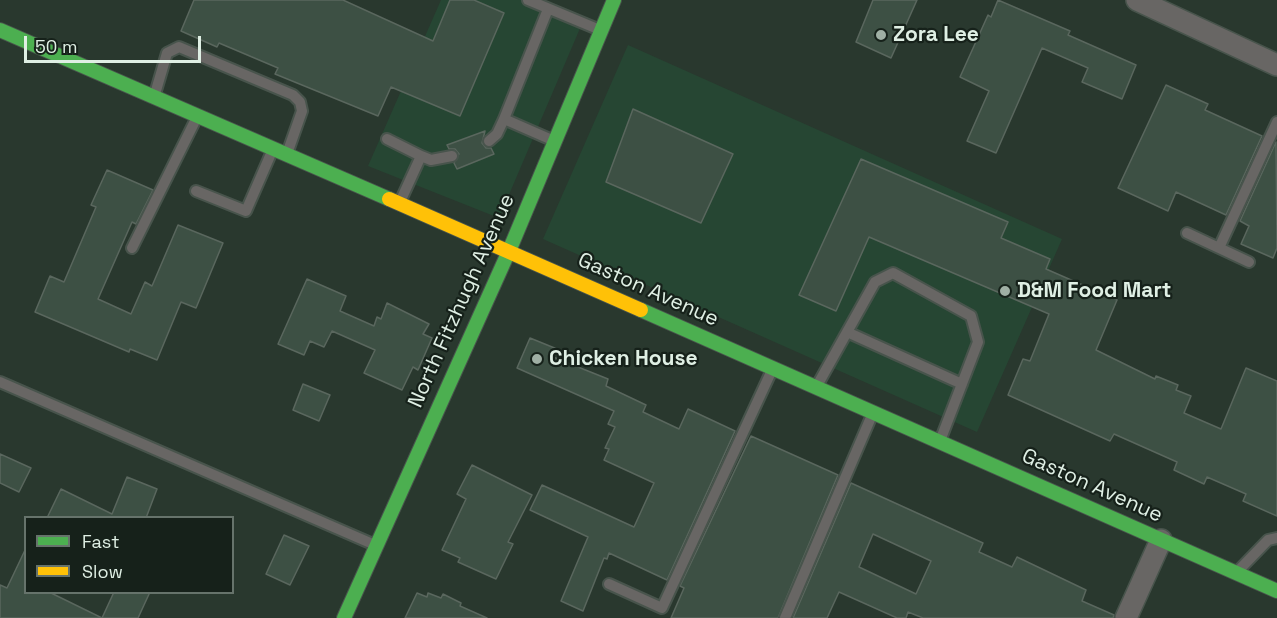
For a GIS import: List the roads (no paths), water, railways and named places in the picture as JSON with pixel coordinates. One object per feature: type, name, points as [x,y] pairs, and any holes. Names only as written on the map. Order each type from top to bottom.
[{"type":"main road","name":"North Fitzhugh Avenue","points":[[344,618],[509,251],[614,0]]},
{"type":"main road","name":"Gaston Avenue","points":[[0,30],[509,251],[1277,591]]},
{"type":"street","points":[[1137,0],[1275,59]]},
{"type":"street","points":[[1126,618],[1161,540]]},
{"type":"lane","points":[[528,0],[602,30]]},
{"type":"lane","points":[[489,141],[497,134],[504,119],[548,9]]},
{"type":"lane","points":[[154,97],[167,53],[179,47],[293,95],[300,102],[302,111],[287,154]]},
{"type":"lane","points":[[132,248],[197,117]]},
{"type":"lane","points":[[504,119],[555,141]]},
{"type":"lane","points":[[1219,248],[1277,122]]},
{"type":"lane","points":[[387,139],[431,160],[452,156]]},
{"type":"lane","points":[[196,191],[246,211],[273,149]]},
{"type":"lane","points":[[400,204],[421,156]]},
{"type":"lane","points":[[1187,234],[1249,262]]},
{"type":"lane","points":[[816,387],[875,282],[893,273],[971,316],[978,342],[940,442]]},
{"type":"lane","points":[[848,332],[962,384]]},
{"type":"lane","points":[[609,584],[662,608],[772,369]]},
{"type":"lane","points":[[0,382],[375,545]]},
{"type":"lane","points":[[785,618],[873,412]]},
{"type":"lane","points":[[1236,573],[1268,540],[1277,538]]},
{"type":"place","name":"Zora Lee","points":[[881,35]]},
{"type":"place","name":"D&M Food Mart","points":[[1005,291]]},
{"type":"place","name":"Chicken House","points":[[537,359]]}]
